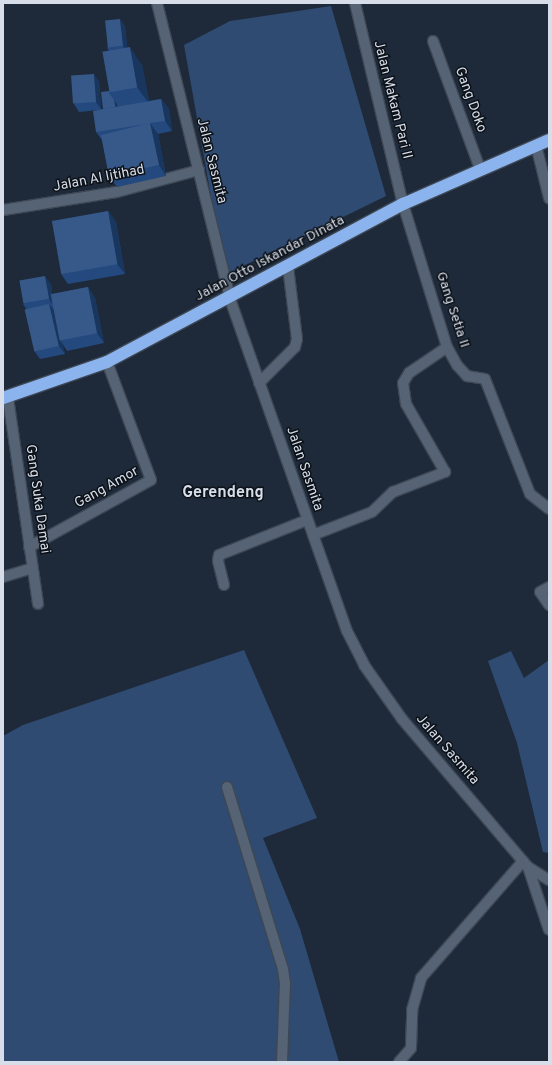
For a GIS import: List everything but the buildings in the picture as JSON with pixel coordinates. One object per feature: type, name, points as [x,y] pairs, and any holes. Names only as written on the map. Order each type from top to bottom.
[{"type":"highway","name":"Jalan Otto Iskandar Dinata","points":[[6,398],[107,362],[230,299],[403,204],[536,144],[549,140]]},
{"type":"street","name":"Jalan Sasmita","points":[[157,3],[230,299],[347,631],[364,665],[402,719],[525,864],[549,880]]},
{"type":"street","name":"Jalan Makam Pari II","points":[[355,3],[403,204]]},
{"type":"street","name":"Gang Doko","points":[[433,41],[480,169]]},
{"type":"street","points":[[536,144],[549,198]]},
{"type":"street","name":"Jalan Al Ijtihad","points":[[3,210],[117,192],[199,170]]},
{"type":"street","name":"Gang Setia II","points":[[403,204],[447,347],[456,365],[467,376],[485,379],[530,494],[549,509]]},
{"type":"street","points":[[259,383],[295,347],[297,339],[288,267]]},
{"type":"street","points":[[313,535],[372,512],[394,492],[445,472],[406,404],[404,383],[409,373],[447,347]]},
{"type":"street","name":"Gang Amor","points":[[29,547],[151,480],[107,362]]},
{"type":"street","name":"Gang Suka Damai","points":[[6,398],[38,604]]},
{"type":"street","points":[[224,585],[218,561],[219,555],[307,520]]},
{"type":"street","points":[[3,578],[32,568]]},
{"type":"street","points":[[549,587],[540,592],[549,605]]},
{"type":"street","points":[[228,787],[283,969],[285,983],[282,1062]]},
{"type":"street","points":[[399,1062],[411,1048],[412,1010],[421,978],[525,864],[549,930]]},
{"type":"shaded area","points":[[331,6],[386,196],[225,275],[184,45],[230,21]]},
{"type":"shaded area","points":[[244,650],[317,818],[263,838],[300,929],[339,1062],[3,1062],[3,736],[23,725]]},
{"type":"shaded area","points":[[511,651],[524,678],[549,660],[549,853],[543,852],[517,743],[488,661]]},
{"type":"district","name":"Gerendeng","points":[[223,493]]}]
